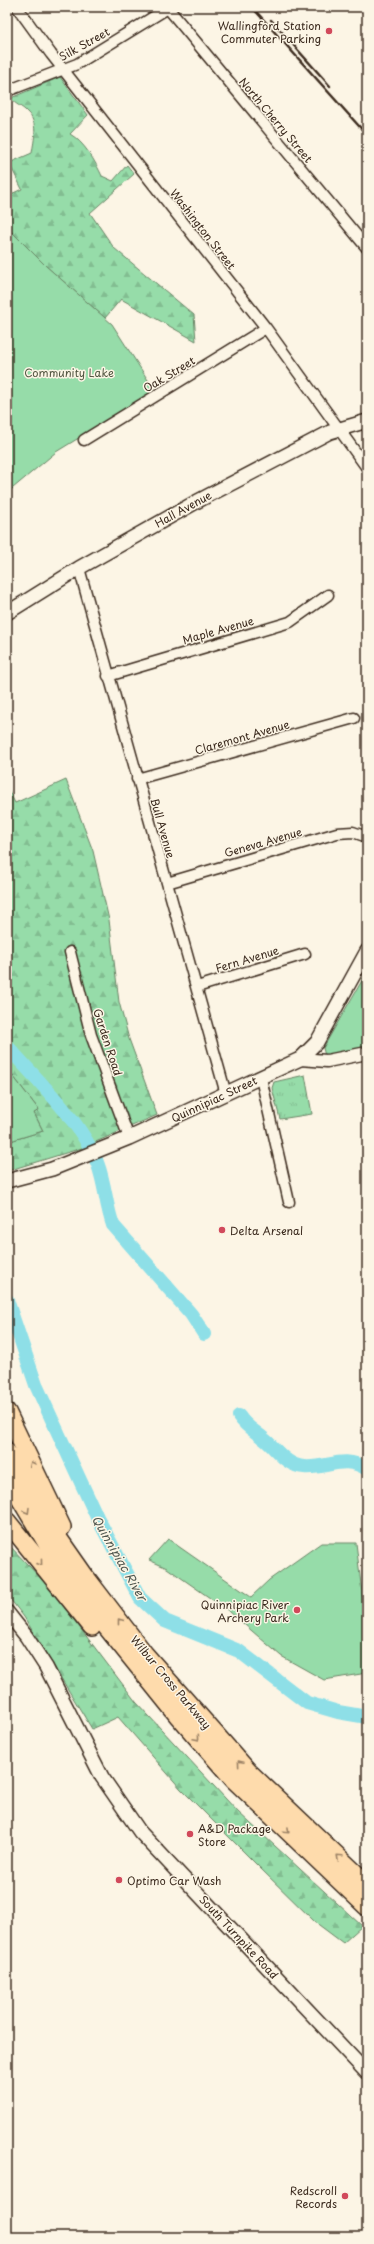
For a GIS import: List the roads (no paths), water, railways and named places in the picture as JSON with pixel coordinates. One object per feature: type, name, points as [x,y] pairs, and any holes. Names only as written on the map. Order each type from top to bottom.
[{"type":"highway","points":[[7,1412],[85,1576]]},
{"type":"highway","name":"Wilbur Cross Parkway","points":[[7,1452],[50,1526],[85,1576],[144,1653],[249,1772],[367,1884]]},
{"type":"highway","name":"Wilbur Cross Parkway","points":[[7,1477],[47,1544],[95,1613],[178,1716],[233,1780],[367,1907]]},
{"type":"highway","points":[[7,1522],[142,1686],[178,1716]]},
{"type":"main road","name":"Hall Avenue","points":[[7,613],[79,568],[196,502],[330,432],[367,421]]},
{"type":"main road","name":"Quinnipiac Street","points":[[7,1181],[52,1168],[129,1138],[300,1059],[317,1042],[367,951]]},
{"type":"main road","name":"South Turnpike Road","points":[[7,1612],[26,1636],[46,1667],[102,1777],[140,1832],[367,2073]]},
{"type":"street","name":"Washington Street","points":[[17,7],[64,70],[266,328],[367,468]]},
{"type":"street","name":"Silk Street","points":[[7,91],[77,64],[168,8]]},
{"type":"street","name":"North Cherry Street","points":[[168,8],[367,248]]},
{"type":"street","name":"Oak Street","points":[[84,440],[266,328]]},
{"type":"street","name":"Bull Avenue","points":[[79,568],[226,1094]]},
{"type":"street","name":"Maple Avenue","points":[[108,676],[290,622],[328,594]]},
{"type":"street","name":"Claremont Avenue","points":[[137,779],[354,718]]},
{"type":"street","name":"Geneva Avenue","points":[[167,883],[337,833],[353,832],[367,837]]},
{"type":"street","name":"Garden Road","points":[[70,952],[91,1035],[129,1138]]},
{"type":"street","name":"Fern Avenue","points":[[197,987],[305,954]]},
{"type":"street","points":[[300,1059],[327,1061],[367,1053]]},
{"type":"street","points":[[261,1078],[289,1202]]},
{"type":"waterway","name":"Quinnipiac River","points":[[7,1046],[58,1102],[82,1133],[98,1165],[113,1225],[191,1314],[204,1334]]},
{"type":"waterway","name":"Quinnipiac River","points":[[7,1300],[36,1385],[97,1517],[140,1598],[165,1621],[239,1651],[307,1703],[338,1712],[367,1717]]},
{"type":"waterway","name":"Quinnipiac River","points":[[239,1416],[286,1460],[297,1466],[313,1467],[343,1462],[358,1465],[367,1469]]},
{"type":"railway","points":[[252,7],[367,135]]},
{"type":"railway","points":[[271,20],[330,86]]},
{"type":"place","name":"Wallingford Station Commuter Parking","points":[[329,31]]},
{"type":"place","name":"Delta Arsenal","points":[[222,1230]]},
{"type":"place","name":"Quinnipiac River Archery Park","points":[[297,1610]]},
{"type":"place","name":"A&D Package Store","points":[[190,1834]]},
{"type":"place","name":"Optimo Car Wash","points":[[119,1880]]},
{"type":"place","name":"Redscroll Records","points":[[345,2196]]},
{"type":"park label","name":"Community Lake","points":[[69,372]]}]
